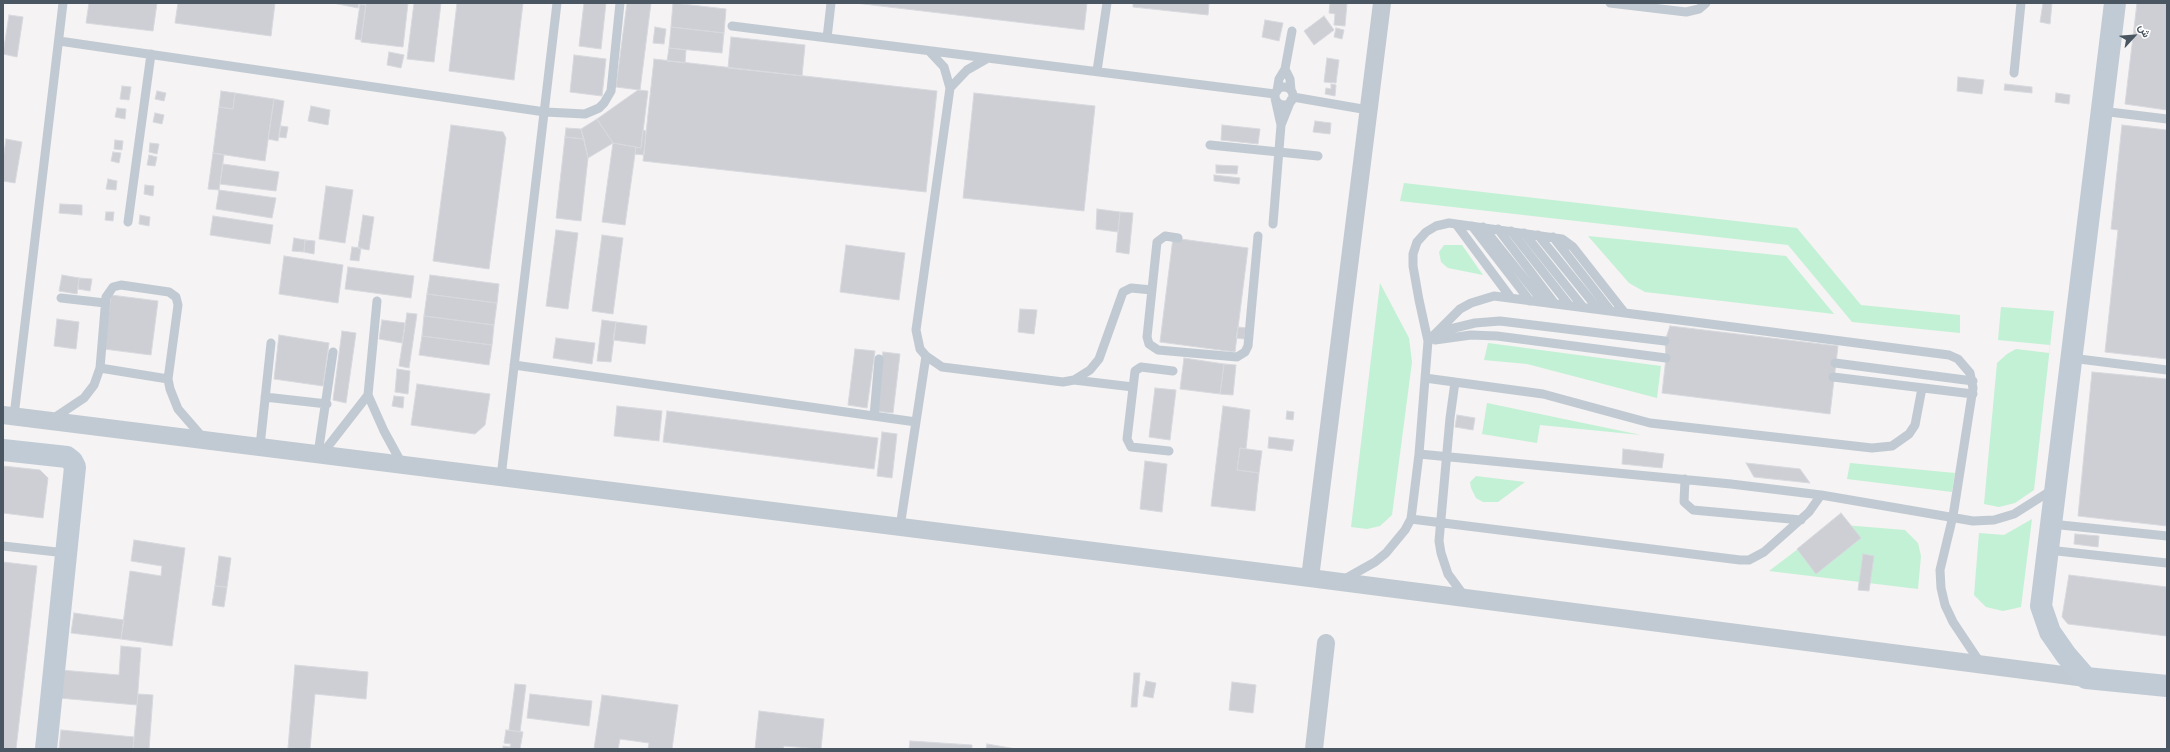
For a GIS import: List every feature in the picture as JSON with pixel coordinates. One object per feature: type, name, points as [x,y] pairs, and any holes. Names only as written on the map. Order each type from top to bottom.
[{"type":"main road","points":[[2115,3],[2041,606],[2044,620],[2058,644],[2086,678],[2167,686]]},
{"type":"main road","points":[[3,450],[67,457],[74,464],[75,470],[46,749]]},
{"type":"street","points":[[1310,578],[1382,3]]},
{"type":"street","points":[[9,415],[1310,578],[2086,678]]},
{"type":"street","points":[[1314,749],[1326,643]]},
{"type":"lane","points":[[9,415],[63,3]]},
{"type":"lane","points":[[501,477],[558,3]]},
{"type":"lane","points":[[59,41],[544,112],[585,114],[593,112],[604,103],[611,91],[620,3]]},
{"type":"lane","points":[[827,38],[831,3]]},
{"type":"lane","points":[[1096,72],[1107,3]]},
{"type":"lane","points":[[1610,3],[1686,12],[1699,9],[1706,3]]},
{"type":"lane","points":[[2014,73],[2021,3]]},
{"type":"lane","points":[[732,26],[1276,94]]},
{"type":"lane","points":[[1291,96],[1284,104],[1277,101],[1276,94],[1279,79],[1285,69],[1292,30]]},
{"type":"lane","points":[[929,51],[944,67],[950,88],[916,330],[920,348],[926,356],[942,367],[1063,382],[1074,380],[1133,387]]},
{"type":"lane","points":[[128,222],[151,54]]},
{"type":"lane","points":[[950,88],[967,70],[989,58]]},
{"type":"lane","points":[[1281,125],[1291,96],[1290,79],[1285,69]]},
{"type":"lane","points":[[1276,94],[1283,87],[1291,96],[1368,110]]},
{"type":"lane","points":[[1273,224],[1281,125],[1276,94]]},
{"type":"lane","points":[[2101,111],[2167,119]]},
{"type":"lane","points":[[1210,145],[1318,156]]},
{"type":"lane","points":[[1340,582],[1375,562],[1386,553],[1401,536],[1410,519],[1419,454],[1428,341],[1413,266],[1413,254],[1418,242],[1426,232],[1436,226],[1449,223],[1562,239],[1573,246],[1624,312]]},
{"type":"lane","points":[[1456,224],[1511,298]]},
{"type":"lane","points":[[1472,226],[1530,301]]},
{"type":"lane","points":[[1483,227],[1543,302]]},
{"type":"lane","points":[[1498,229],[1555,304]]},
{"type":"lane","points":[[1511,231],[1569,305]]},
{"type":"lane","points":[[1524,233],[1583,307]]},
{"type":"lane","points":[[1538,235],[1598,309]]},
{"type":"lane","points":[[1178,238],[1165,236],[1157,242],[1147,337],[1152,347],[1158,350],[1240,357],[1248,346],[1258,236]]},
{"type":"lane","points":[[1553,237],[1610,310]]},
{"type":"lane","points":[[50,420],[77,403],[90,392],[98,377],[105,303],[110,290],[121,285],[169,292],[176,297],[178,305],[168,379],[173,399],[178,409],[205,440]]},
{"type":"lane","points":[[1074,380],[1090,370],[1099,359],[1123,292],[1131,288],[1152,290]]},
{"type":"lane","points":[[1428,341],[1450,316],[1471,303],[1494,296],[1950,355],[1965,365],[1973,382],[1973,394],[1952,516],[1940,570],[1941,588],[1945,605],[1953,622],[1981,664]]},
{"type":"lane","points":[[61,298],[105,303]]},
{"type":"lane","points":[[377,301],[368,395],[384,432],[402,464]]},
{"type":"lane","points":[[1428,341],[1456,328],[1475,323],[1500,321],[1665,341]]},
{"type":"lane","points":[[1428,341],[1471,335],[1497,336],[1666,358]]},
{"type":"lane","points":[[260,446],[271,343]]},
{"type":"lane","points":[[320,454],[333,352]]},
{"type":"lane","points":[[900,527],[926,356]]},
{"type":"lane","points":[[2071,358],[2167,370]]},
{"type":"lane","points":[[874,416],[879,359]]},
{"type":"lane","points":[[1835,363],[1973,382]]},
{"type":"lane","points":[[514,365],[916,422]]},
{"type":"lane","points":[[100,368],[168,379]]},
{"type":"lane","points":[[1169,451],[1134,448],[1128,445],[1127,439],[1134,375],[1138,369],[1173,371]]},
{"type":"lane","points":[[1833,377],[1973,394]]},
{"type":"lane","points":[[1425,378],[1542,394],[1650,423],[1872,448],[1892,446],[1909,434],[1915,426],[1922,388]]},
{"type":"lane","points":[[1455,382],[1446,457],[1439,541],[1444,564],[1454,584],[1466,598]]},
{"type":"lane","points":[[320,454],[368,395]]},
{"type":"lane","points":[[265,397],[327,404]]},
{"type":"lane","points":[[1419,454],[1685,479],[1821,495],[1952,516],[1973,521],[1994,520],[2014,514],[2055,488]]},
{"type":"lane","points":[[1685,479],[1684,502],[1693,510],[1801,520]]},
{"type":"lane","points":[[1410,519],[1441,521],[1749,560],[1764,552],[1801,520],[1809,512],[1821,495]]},
{"type":"lane","points":[[2051,524],[2167,536]]},
{"type":"lane","points":[[3,546],[66,553]]},
{"type":"lane","points":[[2048,550],[2167,563]]},
{"type":"green space","points":[[1404,183],[1797,228],[1861,305],[1960,315],[1960,333],[1852,322],[1788,245],[1400,201]]},
{"type":"green space","points":[[1588,236],[1786,256],[1834,314],[1645,292],[1629,283]]},
{"type":"green space","points":[[1444,245],[1462,245],[1483,275],[1448,268],[1441,262],[1439,252]]},
{"type":"green space","points":[[1380,283],[1409,338],[1412,362],[1392,515],[1380,526],[1367,529],[1351,527]]},
{"type":"green space","points":[[2001,307],[2054,311],[2034,490],[2015,503],[1999,507],[1984,504],[1997,363],[2007,354],[2016,349],[2049,353],[2050,345],[1998,340]]},
{"type":"green space","points":[[1488,343],[1661,366],[1657,398],[1527,364],[1484,360]]},
{"type":"green space","points":[[1487,403],[1641,435],[1540,425],[1537,443],[1482,434]]},
{"type":"green space","points":[[1850,463],[1955,473],[1952,492],[1847,479]]},
{"type":"green space","points":[[1476,476],[1525,482],[1498,502],[1483,502],[1476,498],[1471,488],[1470,482]]},
{"type":"green space","points":[[2032,519],[2021,607],[2003,611],[1986,607],[1974,595],[1979,533],[2004,535]]},
{"type":"green space","points":[[1831,524],[1905,530],[1918,543],[1921,556],[1918,589],[1769,571]]},
{"type":"building","points":[[89,3],[157,3],[153,31],[86,23]]},
{"type":"building","points":[[178,3],[275,3],[271,36],[175,23]]},
{"type":"building","points":[[333,3],[359,3],[358,8]]},
{"type":"building","points":[[366,3],[408,3],[403,47],[361,42]]},
{"type":"building","points":[[414,3],[441,3],[434,62],[407,59]]},
{"type":"building","points":[[457,3],[523,3],[514,80],[449,71]]},
{"type":"building","points":[[584,3],[606,3],[601,49],[579,46]]},
{"type":"building","points":[[627,3],[651,3],[640,90],[616,87]]},
{"type":"building","points":[[673,3],[726,9],[724,33],[671,27]]},
{"type":"building","points":[[855,3],[1087,3],[1084,30]]},
{"type":"building","points":[[1133,3],[1209,3],[1208,15],[1133,7]]},
{"type":"building","points":[[1330,3],[1347,3],[1345,26],[1334,25],[1335,14],[1329,13]]},
{"type":"building","points":[[2043,3],[2052,3],[2050,24],[2040,22]]},
{"type":"building","points":[[2137,3],[2167,3],[2167,110],[2125,104]]},
{"type":"building","points":[[360,4],[366,5],[361,40],[355,39]]},
{"type":"building","points":[[9,15],[23,17],[17,57],[3,54]]},
{"type":"building","points":[[1324,16],[1334,30],[1314,45],[1304,31]]},
{"type":"building","points":[[1265,20],[1283,23],[1279,41],[1262,37]]},
{"type":"building","points":[[655,27],[666,29],[664,44],[653,43]]},
{"type":"building","points":[[671,27],[724,33],[722,53],[669,48]]},
{"type":"building","points":[[1336,28],[1344,30],[1342,39],[1334,37]]},
{"type":"building","points":[[731,37],[805,45],[802,76],[728,68]]},
{"type":"building","points":[[669,48],[686,50],[685,63],[667,61]]},
{"type":"building","points":[[389,52],[404,55],[401,68],[387,65]]},
{"type":"building","points":[[574,55],[606,59],[602,96],[570,92]]},
{"type":"building","points":[[1327,58],[1339,60],[1336,83],[1324,82]]},
{"type":"building","points":[[654,59],[937,91],[926,192],[643,161]]},
{"type":"building","points":[[1958,77],[1984,80],[1982,94],[1957,91]]},
{"type":"building","points":[[1331,84],[1336,85],[1335,96],[1325,94],[1326,88],[1331,89]]},
{"type":"building","points":[[2005,84],[2032,87],[2032,93],[2004,90]]},
{"type":"building","points":[[122,86],[131,87],[129,100],[120,99]]},
{"type":"building","points":[[638,90],[648,91],[641,148],[613,143],[597,119]]},
{"type":"building","points":[[157,91],[166,93],[164,101],[155,99]]},
{"type":"building","points":[[221,91],[235,93],[233,109],[219,107]]},
{"type":"building","points":[[235,93],[274,99],[265,161],[213,153],[219,107],[233,109]]},
{"type":"building","points":[[974,93],[1095,106],[1084,211],[963,198]]},
{"type":"building","points":[[2056,93],[2070,95],[2069,104],[2055,102]]},
{"type":"building","points":[[274,99],[284,101],[278,141],[268,139]]},
{"type":"building","points":[[311,106],[330,110],[328,125],[308,121]]},
{"type":"building","points":[[117,108],[126,109],[125,119],[115,117]]},
{"type":"building","points":[[155,113],[164,115],[162,124],[153,122]]},
{"type":"building","points":[[597,119],[613,143],[588,158],[581,129]]},
{"type":"building","points":[[1315,121],[1331,123],[1330,134],[1313,132]]},
{"type":"building","points":[[451,125],[503,132],[506,138],[489,269],[433,261]]},
{"type":"building","points":[[1222,125],[1260,129],[1258,144],[1221,140]]},
{"type":"building","points":[[2122,125],[2167,130],[2167,359],[2105,352],[2118,230],[2111,229]]},
{"type":"building","points":[[281,126],[288,127],[286,138],[279,137]]},
{"type":"building","points":[[566,128],[581,129],[584,139],[565,137]]},
{"type":"building","points":[[643,130],[646,131],[644,155],[635,154],[636,147],[641,148]]},
{"type":"building","points":[[565,137],[584,139],[588,158],[581,221],[556,218]]},
{"type":"building","points":[[6,139],[22,142],[15,183],[3,181],[3,160]]},
{"type":"building","points":[[115,140],[123,141],[122,150],[114,149]]},
{"type":"building","points":[[150,143],[159,144],[157,154],[149,152]]},
{"type":"building","points":[[613,143],[636,147],[625,225],[602,222]]},
{"type":"building","points":[[113,152],[121,153],[119,163],[111,161]]},
{"type":"building","points":[[213,153],[224,155],[219,190],[208,189]]},
{"type":"building","points":[[149,155],[157,157],[155,166],[147,165]]},
{"type":"building","points":[[223,164],[279,172],[276,191],[220,184]]},
{"type":"building","points":[[1216,165],[1238,166],[1237,174],[1216,173]]},
{"type":"building","points":[[1214,175],[1240,178],[1239,184],[1214,181]]},
{"type":"building","points":[[108,179],[117,181],[116,190],[106,189]]},
{"type":"building","points":[[145,185],[154,186],[153,196],[144,194]]},
{"type":"building","points":[[326,186],[353,190],[345,243],[319,239]]},
{"type":"building","points":[[219,190],[276,198],[272,218],[216,209]]},
{"type":"building","points":[[60,204],[82,205],[82,215],[59,213]]},
{"type":"building","points":[[1097,209],[1120,212],[1118,232],[1096,229]]},
{"type":"building","points":[[106,212],[114,212],[113,221],[105,220]]},
{"type":"building","points":[[1120,212],[1133,213],[1129,254],[1116,252]]},
{"type":"building","points":[[140,215],[150,217],[149,226],[139,224]]},
{"type":"building","points":[[363,215],[374,217],[369,250],[358,248]]},
{"type":"building","points":[[213,216],[273,225],[270,244],[210,235]]},
{"type":"building","points":[[556,230],[578,233],[568,309],[546,306]]},
{"type":"building","points":[[602,235],[623,238],[613,314],[592,311]]},
{"type":"building","points":[[294,238],[305,240],[304,252],[292,251]]},
{"type":"building","points":[[1173,238],[1248,248],[1235,352],[1160,342]]},
{"type":"building","points":[[305,240],[315,241],[314,254],[304,252]]},
{"type":"building","points":[[846,245],[905,253],[899,300],[840,292]]},
{"type":"building","points":[[352,247],[361,248],[359,261],[350,260]]},
{"type":"building","points":[[284,256],[343,265],[338,303],[279,294]]},
{"type":"building","points":[[348,267],[414,276],[411,298],[345,289]]},
{"type":"building","points":[[62,275],[79,278],[77,294],[59,291]]},
{"type":"building","points":[[430,275],[499,284],[497,303],[427,294]]},
{"type":"building","points":[[79,278],[92,279],[90,291],[78,289]]},
{"type":"building","points":[[427,294],[497,303],[494,325],[424,316]]},
{"type":"building","points":[[111,295],[158,301],[151,355],[104,349]]},
{"type":"building","points":[[1020,309],[1037,310],[1034,334],[1018,332]]},
{"type":"building","points":[[407,313],[417,314],[409,368],[399,366]]},
{"type":"building","points":[[424,316],[494,325],[492,345],[422,336]]},
{"type":"building","points":[[57,319],[79,322],[76,349],[54,346]]},
{"type":"building","points":[[382,320],[405,323],[402,343],[379,339]]},
{"type":"building","points":[[602,320],[616,322],[611,362],[597,361]]},
{"type":"building","points":[[616,322],[647,326],[645,344],[613,340]]},
{"type":"building","points":[[1670,326],[1838,346],[1830,414],[1662,393],[1666,358],[1665,341]]},
{"type":"building","points":[[1238,327],[1246,328],[1244,339],[1236,338]]},
{"type":"building","points":[[342,331],[356,333],[346,403],[333,400]]},
{"type":"building","points":[[279,335],[329,343],[323,386],[274,379]]},
{"type":"building","points":[[422,336],[492,345],[489,365],[419,355]]},
{"type":"building","points":[[556,338],[595,343],[592,364],[553,358]]},
{"type":"building","points":[[855,349],[875,351],[867,408],[848,405]]},
{"type":"building","points":[[883,352],[900,354],[893,413],[875,411]]},
{"type":"building","points":[[1184,358],[1224,364],[1220,394],[1180,389]]},
{"type":"building","points":[[1224,364],[1236,365],[1233,395],[1220,394]]},
{"type":"building","points":[[397,369],[410,371],[408,394],[395,392]]},
{"type":"building","points":[[2092,372],[2167,379],[2167,526],[2078,516]]},
{"type":"building","points":[[417,384],[490,394],[485,425],[475,434],[411,425]]},
{"type":"building","points":[[1155,388],[1176,390],[1170,440],[1149,437]]},
{"type":"building","points":[[394,396],[404,397],[403,408],[392,406]]},
{"type":"building","points":[[617,406],[662,411],[659,441],[614,436]]},
{"type":"building","points":[[1223,406],[1250,410],[1246,449],[1240,448],[1237,470],[1259,473],[1255,511],[1211,506]]},
{"type":"building","points":[[667,411],[878,438],[874,469],[663,442]]},
{"type":"building","points":[[1287,411],[1294,412],[1293,420],[1286,419]]},
{"type":"building","points":[[1457,415],[1475,418],[1473,430],[1455,427]]},
{"type":"building","points":[[882,432],[897,434],[892,478],[877,476]]},
{"type":"building","points":[[1269,437],[1294,440],[1292,451],[1268,448]]},
{"type":"building","points":[[1240,448],[1262,451],[1259,473],[1237,470]]},
{"type":"building","points":[[1623,449],[1664,454],[1662,468],[1622,464]]},
{"type":"building","points":[[1145,461],[1167,464],[1162,512],[1140,509]]},
{"type":"building","points":[[1746,463],[1800,469],[1810,483],[1754,477]]},
{"type":"building","points":[[3,466],[40,470],[48,478],[43,518],[3,513]]},
{"type":"building","points":[[1841,513],[1861,538],[1816,574],[1797,549]]},
{"type":"building","points":[[2075,534],[2099,536],[2098,547],[2074,544]]},
{"type":"building","points":[[134,540],[185,548],[172,646],[121,639],[130,571],[161,576],[162,566],[131,561]]},
{"type":"building","points":[[1863,554],[1874,556],[1869,591],[1858,590]]},
{"type":"building","points":[[219,556],[231,558],[227,587],[215,586]]},
{"type":"building","points":[[3,562],[37,566],[16,749],[3,749]]},
{"type":"building","points":[[2069,575],[2167,587],[2167,636],[2068,624],[2062,617]]},
{"type":"building","points":[[215,586],[227,587],[224,607],[212,605]]},
{"type":"building","points":[[74,613],[124,620],[121,639],[71,633]]},
{"type":"building","points":[[121,646],[141,648],[137,705],[59,698],[61,670],[119,675]]},
{"type":"building","points":[[295,665],[368,672],[366,699],[315,694],[310,749],[288,748]]},
{"type":"building","points":[[1134,673],[1140,673],[1137,707],[1131,707]]},
{"type":"building","points":[[1146,681],[1156,683],[1153,698],[1143,696]]},
{"type":"building","points":[[1232,682],[1256,685],[1253,713],[1229,710]]},
{"type":"building","points":[[515,684],[526,685],[520,732],[509,730]]},
{"type":"building","points":[[138,694],[153,695],[149,749],[133,749]]},
{"type":"building","points":[[530,694],[592,701],[589,726],[527,718]]},
{"type":"building","points":[[602,695],[678,705],[672,749],[648,749],[649,743],[620,739],[618,749],[594,749]]},
{"type":"building","points":[[759,711],[824,719],[821,749],[784,746],[783,749],[755,749]]},
{"type":"building","points":[[61,730],[134,737],[133,749],[59,749]]},
{"type":"building","points":[[506,730],[523,732],[520,749],[503,749],[503,746],[510,747],[511,744],[504,743]]},
{"type":"building","points":[[910,741],[972,745],[972,749],[909,749]]},
{"type":"building","points":[[987,744],[1016,749],[986,749]]}]
